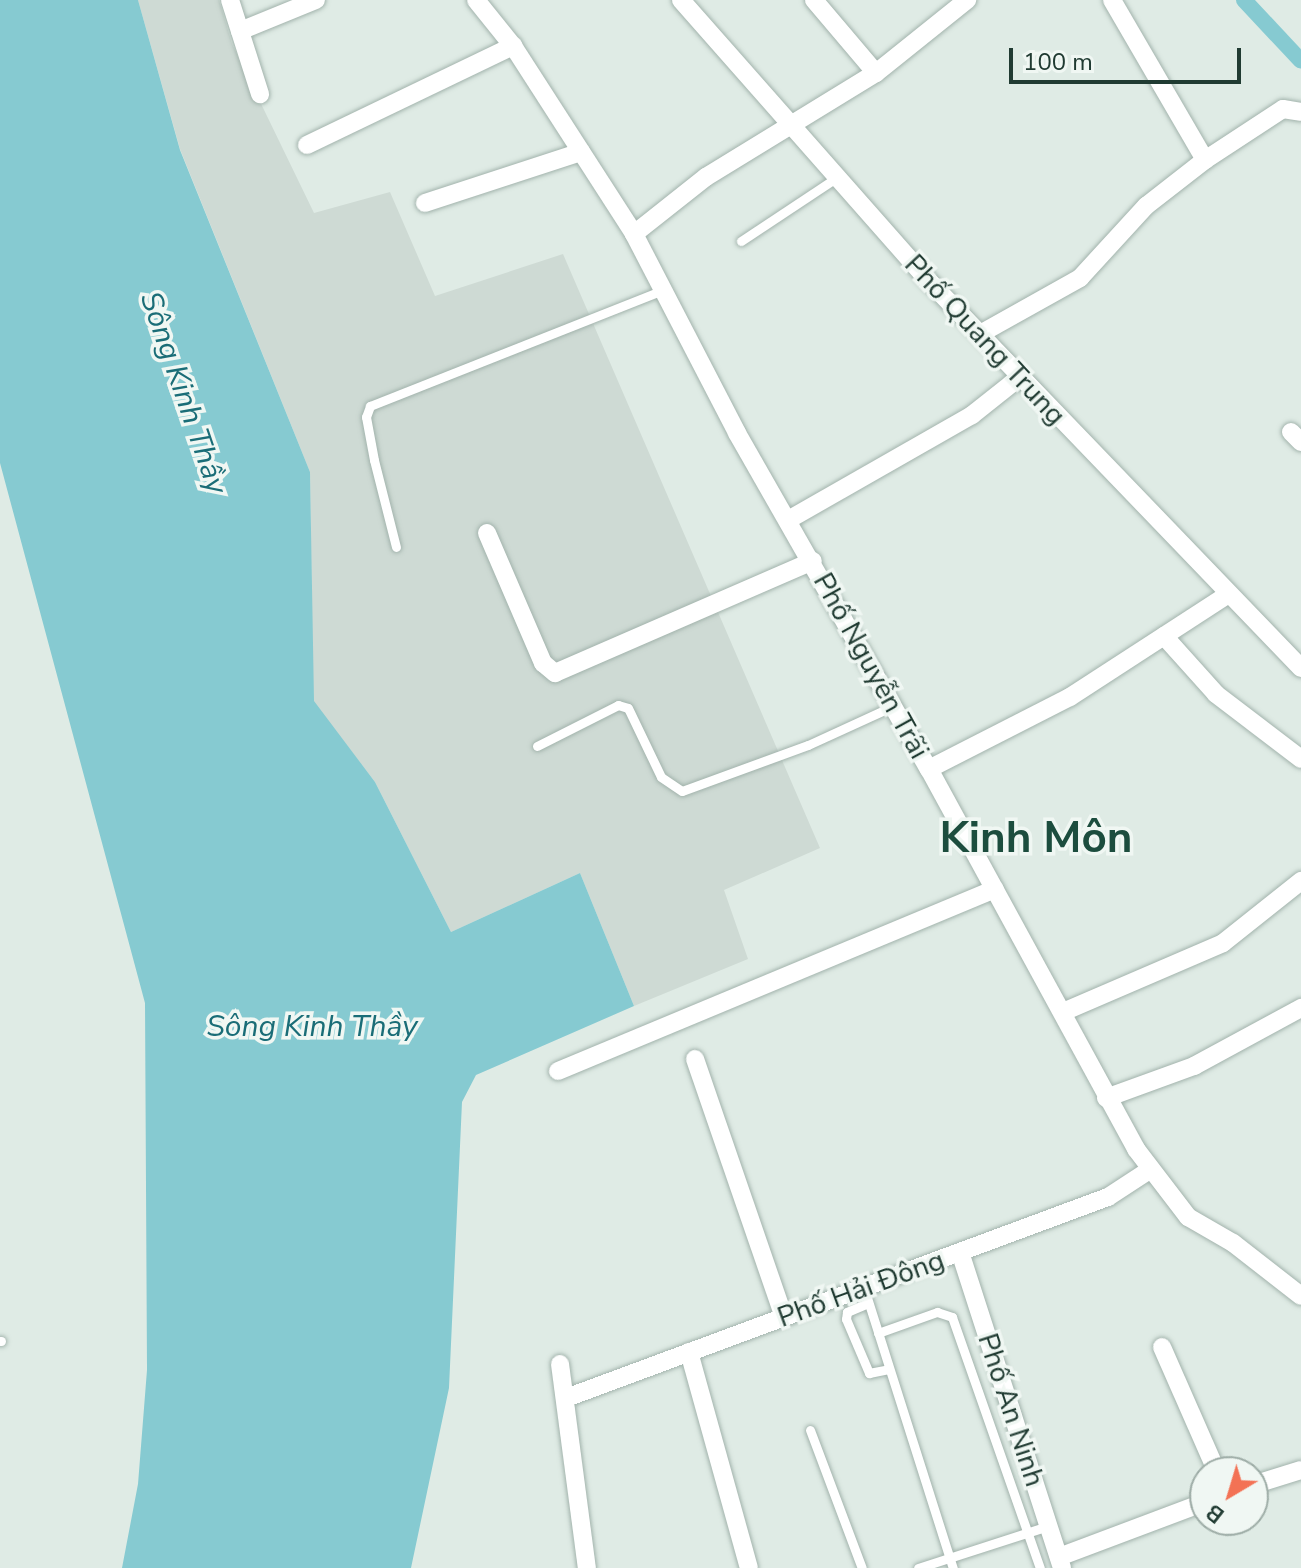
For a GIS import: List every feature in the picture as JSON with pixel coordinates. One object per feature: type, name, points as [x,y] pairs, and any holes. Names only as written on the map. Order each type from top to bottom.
[{"type":"street","points":[[230,0],[260,94]]},
{"type":"street","points":[[240,31],[316,0]]},
{"type":"street","name":"Phố Nguyễn Trãi","points":[[476,0],[513,46],[634,234],[788,520],[1063,1012],[1106,1098],[1151,1169],[1188,1217],[1244,1251],[1301,1296]]},
{"type":"street","name":"Phố Quang Trung","points":[[681,0],[792,129],[980,334],[1227,595],[1301,668]]},
{"type":"street","points":[[814,0],[876,73]]},
{"type":"street","points":[[634,234],[706,177],[792,129],[876,73],[967,0]]},
{"type":"street","points":[[1112,0],[1205,160]]},
{"type":"street","points":[[307,145],[513,46]]},
{"type":"street","points":[[980,334],[1080,278],[1146,206],[1205,160],[1283,109],[1301,112]]},
{"type":"street","points":[[425,203],[581,152]]},
{"type":"street","points":[[788,520],[972,415],[1020,377]]},
{"type":"street","points":[[487,533],[543,663],[555,673],[813,561]]},
{"type":"street","points":[[929,769],[1070,697],[1227,595]]},
{"type":"street","points":[[1164,636],[1216,694],[1301,759]]},
{"type":"street","points":[[1063,1012],[1223,943],[1301,881]]},
{"type":"street","points":[[558,1071],[995,889]]},
{"type":"street","points":[[1106,1098],[1194,1066],[1301,1008]]},
{"type":"street","points":[[695,1059],[784,1317]]},
{"type":"street","name":"Phố Hải Đông","points":[[566,1398],[784,1317],[866,1296],[960,1252],[1108,1197],[1151,1169]]},
{"type":"street","name":"Phố An Ninh","points":[[960,1252],[1060,1563]]},
{"type":"street","points":[[1162,1347],[1210,1456]]},
{"type":"street","points":[[689,1352],[749,1568]]},
{"type":"street","points":[[560,1364],[587,1568]]},
{"type":"street","points":[[1269,1480],[1301,1470]]},
{"type":"street","points":[[1060,1563],[1189,1509]]},
{"type":"lane","points":[[741,241],[836,178]]},
{"type":"lane","points":[[396,547],[366,417],[370,406],[663,290]]},
{"type":"lane","points":[[537,746],[618,705],[628,708],[661,777],[682,791],[808,745],[893,706]]},
{"type":"lane","points":[[889,1369],[869,1373],[846,1319],[847,1312],[866,1296],[952,1563]]},
{"type":"lane","points":[[878,1333],[937,1312],[952,1317],[1040,1568]]},
{"type":"lane","points":[[810,1430],[862,1568]]},
{"type":"lane","points":[[918,1568],[952,1563],[1048,1526]]},
{"type":"shaded area","points":[[138,0],[219,0],[232,44],[314,213],[390,192],[435,296],[563,254],[820,848],[724,890],[748,959],[634,1006],[580,873],[451,932],[375,782],[313,701],[310,472],[180,149]]},
{"type":"water","name":"Sông Kinh Thầy","points":[[0,0],[138,0],[180,150],[310,472],[314,701],[375,782],[451,932],[580,873],[634,1006],[476,1075],[462,1102],[449,1388],[411,1568],[122,1568],[138,1484],[147,1370],[145,1003],[0,463]]},
{"type":"waterway","points":[[1244,0],[1301,61]]},
{"type":"district","name":"Kinh Môn","points":[[1036,838]]}]
